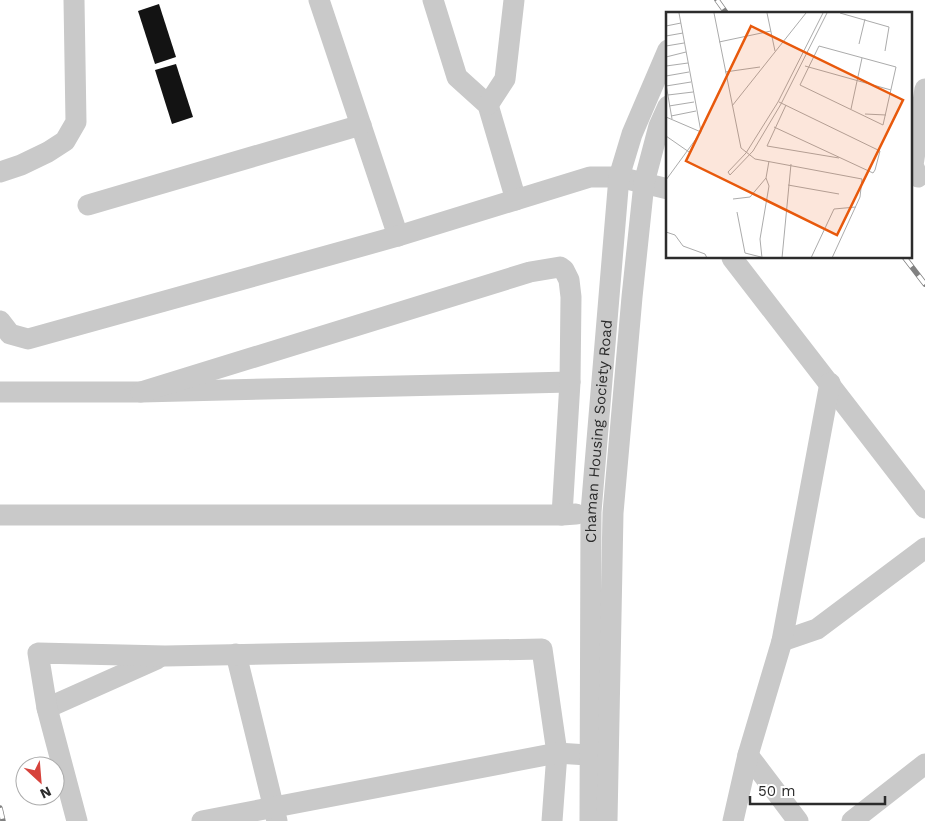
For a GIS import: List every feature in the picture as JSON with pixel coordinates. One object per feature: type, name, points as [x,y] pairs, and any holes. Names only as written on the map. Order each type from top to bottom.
[{"type":"street","points":[[0,172],[21,165],[48,152],[65,141],[76,122],[74,0]]},
{"type":"street","points":[[319,0],[398,236]]},
{"type":"street","points":[[433,0],[457,77],[488,105],[516,200]]},
{"type":"street","points":[[488,105],[505,79],[514,0]]},
{"type":"street","name":"Chaman Housing Society Road","points":[[607,821],[599,755],[591,512],[619,177],[632,134],[666,55]]},
{"type":"street","points":[[923,178],[913,165],[925,90]]},
{"type":"street","name":"Chaman Housing Society Road","points":[[590,821],[599,755],[613,513],[644,183],[659,126],[666,110]]},
{"type":"street","points":[[88,205],[361,125]]},
{"type":"street","points":[[0,321],[10,334],[28,339],[398,236],[590,177],[619,177],[666,188]]},
{"type":"street","points":[[733,259],[830,382],[925,508]]},
{"type":"street","points":[[141,392],[530,272],[560,267],[564,270],[569,280],[571,297],[570,382],[562,515]]},
{"type":"street","points":[[0,392],[141,392],[570,382]]},
{"type":"street","points":[[733,821],[748,754],[782,641],[830,382]]},
{"type":"street","points":[[0,515],[562,515],[591,512],[613,513]]},
{"type":"street","points":[[782,641],[817,629],[925,548]]},
{"type":"street","points":[[77,821],[47,708],[38,654],[165,656],[542,649],[557,753],[552,821]]},
{"type":"street","points":[[236,654],[275,814]]},
{"type":"street","points":[[47,708],[165,656]]},
{"type":"street","points":[[202,821],[275,814],[557,753],[599,755]]},
{"type":"street","points":[[748,754],[798,821]]},
{"type":"street","points":[[852,821],[925,764]]},
{"type":"building","points":[[159,4],[176,57],[155,64],[138,11]]},
{"type":"building","points":[[176,64],[193,117],[172,124],[155,70]]},
{"type":"railway","points":[[717,0],[726,12]]},
{"type":"railway","points":[[906,259],[925,284]]},
{"type":"railway","points":[[0,808],[3,821]]}]
